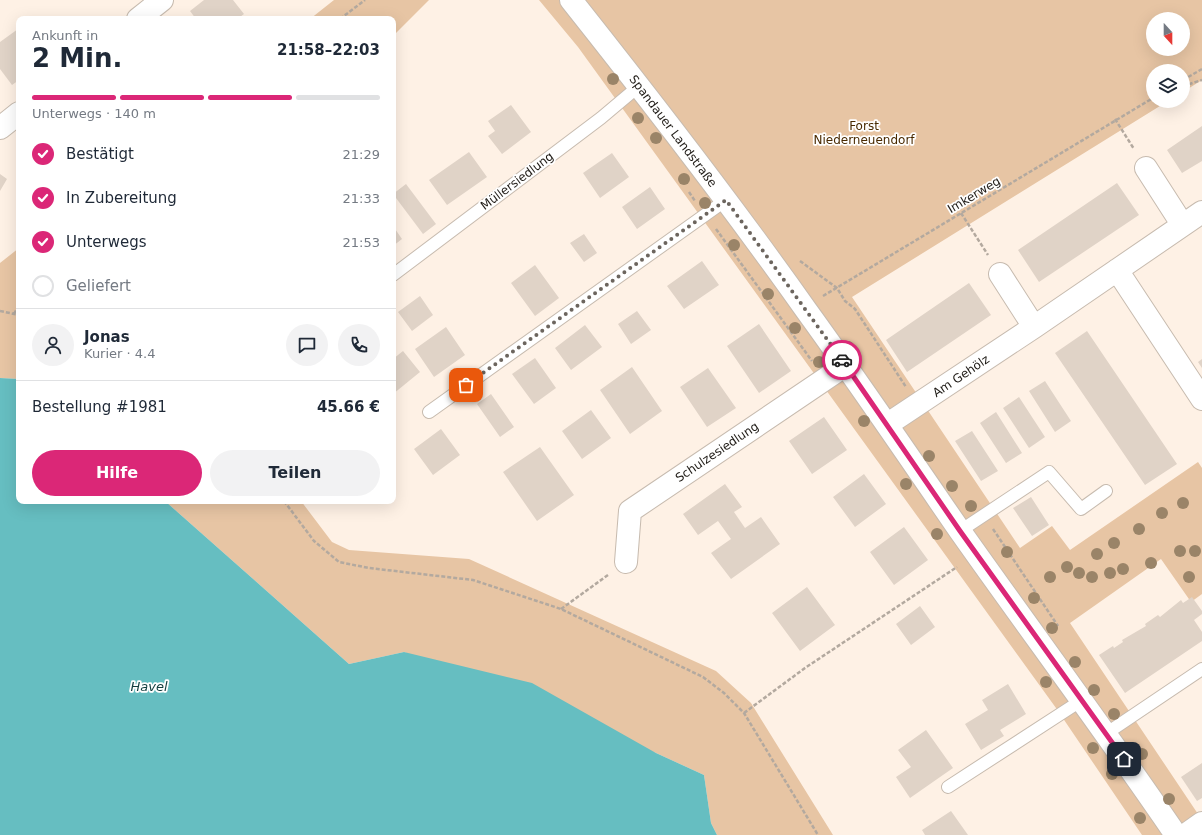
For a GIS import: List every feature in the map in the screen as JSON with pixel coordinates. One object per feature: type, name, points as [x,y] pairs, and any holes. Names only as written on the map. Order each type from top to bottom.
[{"type":"street","points":[[142,16],[162,0]]},
{"type":"street","name":"Spandauer Landstraße","points":[[571,0],[726,200],[805,307],[888,424],[960,531],[1107,733],[1176,835]]},
{"type":"street","points":[[0,128],[16,115]]},
{"type":"street","points":[[1146,168],[1182,224]]},
{"type":"street","name":"Am Gehölz","points":[[888,424],[1034,328],[1182,224],[1202,212]]},
{"type":"street","points":[[1117,270],[1202,399]]},
{"type":"street","points":[[1000,274],[1034,328]]},
{"type":"street","name":"Schulzesiedlung","points":[[626,562],[630,511],[846,365]]},
{"type":"street","points":[[1185,835],[1202,823]]},
{"type":"lane","name":"Müllersiedlung","points":[[396,273],[601,118],[639,86]]},
{"type":"lane","points":[[429,412],[726,200]]},
{"type":"lane","points":[[960,531],[1050,472],[1081,509],[1106,491]]},
{"type":"lane","points":[[1107,733],[1202,669]]},
{"type":"lane","points":[[948,787],[1082,700]]},
{"type":"path","points":[[344,16],[364,0]]},
{"type":"path","points":[[1190,76],[1202,69]]},
{"type":"path","points":[[1190,84],[1202,80]]},
{"type":"path","name":"Imkerweg","points":[[805,307],[1115,119],[1146,102]]},
{"type":"path","points":[[1115,119],[1146,168]]},
{"type":"path","points":[[686,189],[825,379]]},
{"type":"path","points":[[961,213],[1000,274]]},
{"type":"path","points":[[0,311],[14,314],[16,310]]},
{"type":"path","points":[[286,504],[314,541],[339,562],[369,568],[473,580],[561,609],[703,677],[724,692],[744,713],[818,835]]},
{"type":"path","points":[[953,560],[961,571]]},
{"type":"path","points":[[561,609],[626,562]]},
{"type":"path","points":[[744,713],[805,668],[957,566]]},
{"type":"green space","points":[[334,0],[429,0],[396,33],[396,16],[314,16]]},
{"type":"green space","name":"Forst Niederneuendorf","points":[[539,0],[1202,0],[1202,80],[1190,88],[1190,64],[1146,64],[1146,108],[1157,108],[852,297],[1020,548],[1052,526],[1070,550],[1198,462],[1202,468],[1202,594],[1191,602],[1161,559],[1070,623],[1202,820],[1202,835],[1142,835],[1056,708],[578,47]]},
{"type":"green space","points":[[16,250],[16,379],[0,378],[0,263]]},
{"type":"green space","points":[[168,504],[303,504],[332,542],[349,550],[469,559],[716,671],[751,703],[833,835],[717,835],[711,823],[704,775],[656,753],[404,652],[349,664]]},
{"type":"water","name":"Havel","points":[[0,378],[16,379],[16,504],[168,504],[349,664],[404,652],[532,683],[656,753],[704,775],[711,823],[717,835],[0,835]]},
{"type":"building","points":[[204,0],[233,0],[244,14],[241,16],[194,16],[190,11]]},
{"type":"building","points":[[16,30],[16,82],[12,85],[0,69],[0,42]]},
{"type":"building","points":[[511,105],[531,132],[502,154],[488,136],[495,131],[488,121]]},
{"type":"building","points":[[1202,126],[1202,161],[1182,173],[1167,150]]},
{"type":"building","points":[[469,152],[487,177],[447,205],[429,180]]},
{"type":"building","points":[[612,153],[629,177],[600,198],[583,173]]},
{"type":"building","points":[[0,174],[7,179],[0,191]]},
{"type":"building","points":[[1117,183],[1139,215],[1039,282],[1018,250]]},
{"type":"building","points":[[406,184],[436,224],[423,234],[396,198],[396,192]]},
{"type":"building","points":[[650,187],[665,209],[637,229],[622,207]]},
{"type":"building","points":[[396,230],[402,239],[396,244]]},
{"type":"building","points":[[584,234],[597,253],[584,262],[570,243]]},
{"type":"building","points":[[702,261],[719,285],[684,309],[667,286]]},
{"type":"building","points":[[535,265],[559,298],[535,316],[511,283]]},
{"type":"building","points":[[969,283],[991,315],[907,372],[886,340]]},
{"type":"building","points":[[420,296],[433,315],[412,331],[398,312]]},
{"type":"building","points":[[637,311],[651,330],[631,344],[618,324]]},
{"type":"building","points":[[759,324],[791,371],[759,393],[727,346]]},
{"type":"building","points":[[585,325],[602,347],[571,370],[555,348]]},
{"type":"building","points":[[446,327],[465,355],[434,377],[415,349]]},
{"type":"building","points":[[1087,331],[1177,464],[1145,485],[1055,353]]},
{"type":"building","points":[[403,351],[420,372],[396,392],[396,357]]},
{"type":"building","points":[[535,358],[556,388],[534,404],[512,374]]},
{"type":"building","points":[[1202,359],[1202,368],[1198,362]]},
{"type":"building","points":[[632,367],[662,411],[630,434],[600,390]]},
{"type":"building","points":[[708,368],[736,408],[707,427],[680,387]]},
{"type":"building","points":[[1045,381],[1071,421],[1055,432],[1029,391]]},
{"type":"building","points":[[491,394],[514,427],[500,437],[477,404]]},
{"type":"building","points":[[1019,397],[1045,437],[1029,448],[1003,408]]},
{"type":"building","points":[[591,410],[611,438],[582,459],[562,431]]},
{"type":"building","points":[[996,412],[1022,453],[1006,463],[980,423]]},
{"type":"building","points":[[824,417],[847,450],[812,474],[789,441]]},
{"type":"building","points":[[441,429],[460,455],[433,475],[414,449]]},
{"type":"building","points":[[972,431],[998,471],[981,481],[955,441]]},
{"type":"building","points":[[540,447],[574,495],[537,521],[503,472]]},
{"type":"building","points":[[864,474],[886,504],[855,527],[833,497]]},
{"type":"building","points":[[725,484],[742,507],[734,512],[745,528],[761,517],[780,544],[731,579],[711,553],[731,539],[718,521],[698,535],[683,514]]},
{"type":"building","points":[[1031,497],[1049,525],[1032,536],[1013,508]]},
{"type":"building","points":[[904,527],[928,560],[894,585],[870,552]]},
{"type":"building","points":[[807,587],[835,625],[800,651],[772,613]]},
{"type":"building","points":[[1192,597],[1202,611],[1202,614],[1194,620],[1202,632],[1202,641],[1125,693],[1099,655],[1113,646],[1114,648],[1123,642],[1122,640],[1146,626],[1145,624],[1158,615],[1160,617],[1181,600],[1183,603]]},
{"type":"building","points":[[920,606],[935,627],[911,645],[896,624]]},
{"type":"building","points":[[1008,684],[1026,714],[1000,730],[1004,736],[981,750],[965,724],[988,710],[982,700]]},
{"type":"building","points":[[926,730],[953,768],[910,798],[896,777],[911,767],[898,750]]},
{"type":"building","points":[[1202,763],[1202,798],[1197,801],[1181,777]]},
{"type":"building","points":[[951,811],[968,835],[925,835],[922,830]]},
{"type":"way so far","points":[[466,385],[726,200],[842,360]]},
{"type":"route","points":[[842,360],[888,424],[960,531],[1107,733],[1124,759]]}]
